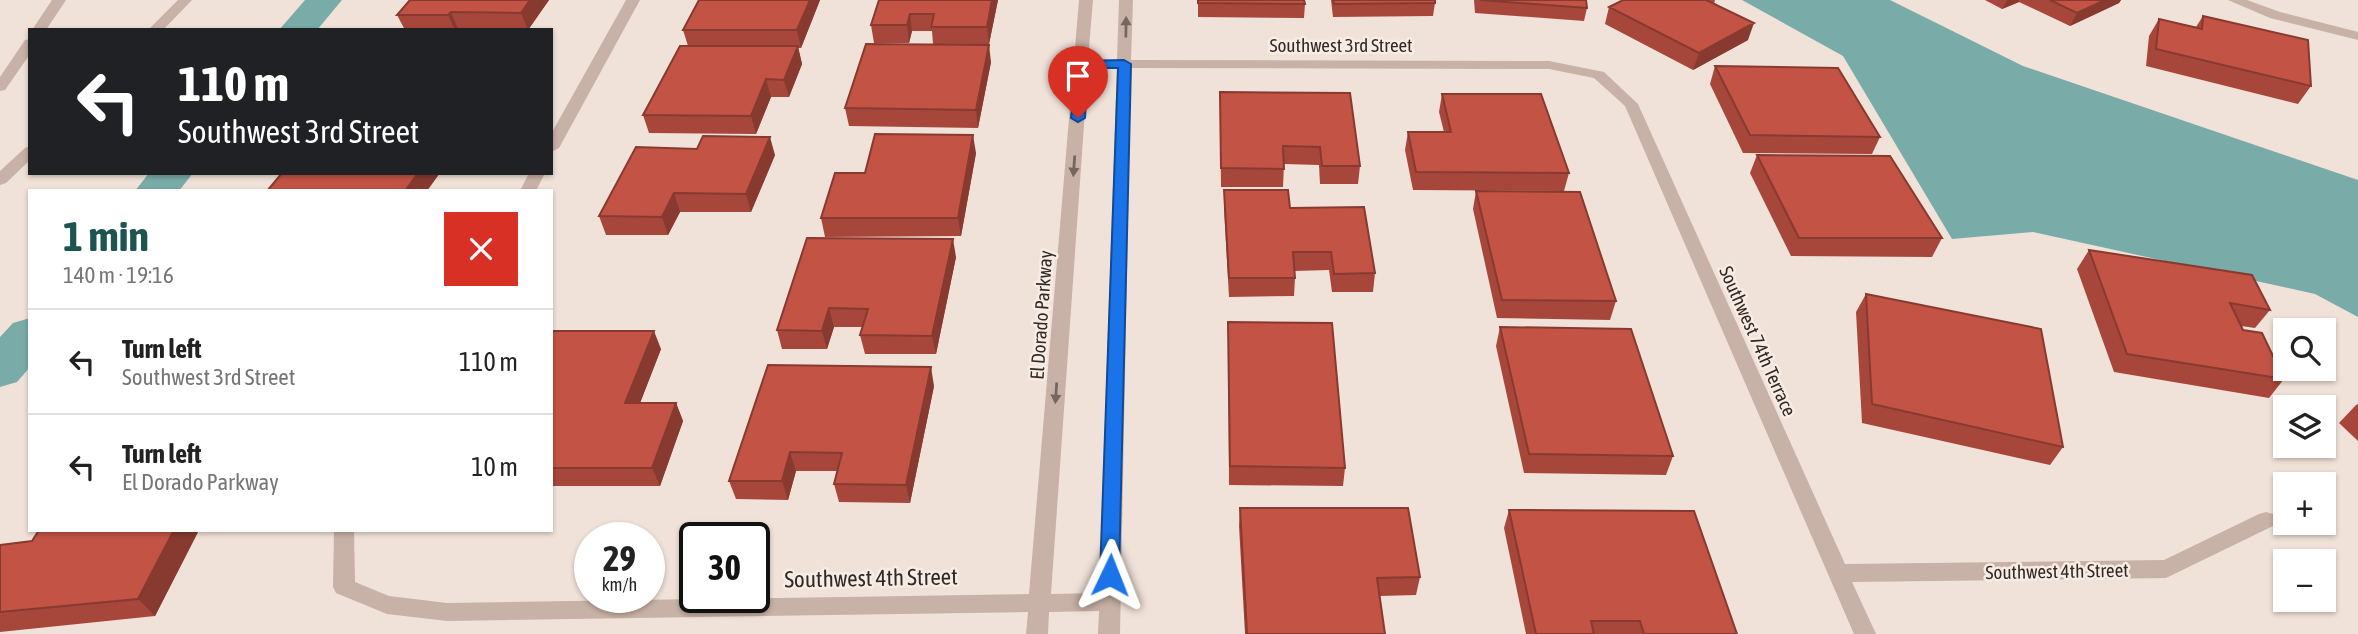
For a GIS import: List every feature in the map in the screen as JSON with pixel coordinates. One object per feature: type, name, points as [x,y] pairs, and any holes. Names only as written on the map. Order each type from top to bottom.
[{"type":"street","points":[[40,28],[60,0]]},
{"type":"street","points":[[157,28],[185,0]]},
{"type":"street","points":[[553,144],[633,0]]},
{"type":"street","name":"El Dorado Parkway","points":[[1038,634],[1086,0]]},
{"type":"street","points":[[1109,634],[1126,0]]},
{"type":"street","points":[[2235,0],[2275,15],[2358,36]]},
{"type":"street","points":[[0,87],[28,46]]},
{"type":"street","name":"Southwest 3rd Street","points":[[1082,64],[1549,65],[1599,75]]},
{"type":"street","name":"Southwest 74th Terrace","points":[[1599,75],[1631,104],[1865,634]]},
{"type":"street","points":[[0,180],[28,153]]},
{"type":"street","name":"Southwest 4th Street","points":[[1837,573],[2166,569],[2266,520]]},
{"type":"street","name":"Southwest 4th Street","points":[[344,532],[344,587],[387,605],[447,612],[1109,602]]},
{"type":"water","points":[[1742,0],[1890,0],[2023,66],[2358,180],[2358,317],[2315,294],[2033,232],[1952,239],[1843,56]]},
{"type":"building","points":[[410,0],[530,0],[521,13],[451,12],[448,15],[397,15]]},
{"type":"building","points":[[699,0],[810,0],[797,30],[683,30]]},
{"type":"building","points":[[879,0],[992,0],[987,27],[931,27],[934,14],[910,14],[907,25],[871,25]]},
{"type":"building","points":[[1198,0],[1304,0],[1305,4],[1198,3]]},
{"type":"building","points":[[1333,0],[1435,0],[1435,3],[1334,4]]},
{"type":"building","points":[[1480,0],[1586,0],[1587,8]]},
{"type":"building","points":[[1623,0],[1706,0],[1754,23],[1699,53],[1609,7]]},
{"type":"building","points":[[2050,0],[2105,0],[2077,13]]},
{"type":"building","points":[[2203,16],[2308,40],[2311,86],[2156,49],[2159,19],[2202,29]]},
{"type":"building","points":[[866,44],[989,45],[976,110],[845,108]]},
{"type":"building","points":[[680,46],[798,46],[784,80],[766,79],[751,116],[643,115]]},
{"type":"building","points":[[1715,66],[1838,68],[1880,137],[1750,135]]},
{"type":"building","points":[[1220,92],[1350,93],[1360,166],[1322,166],[1320,147],[1283,146],[1284,169],[1221,168]]},
{"type":"building","points":[[1442,94],[1541,94],[1569,173],[1416,172],[1408,132],[1451,132]]},
{"type":"building","points":[[875,134],[973,135],[958,218],[821,218],[835,173],[865,173]]},
{"type":"building","points":[[703,136],[770,137],[746,194],[674,193],[662,217],[599,216],[636,147],[697,149]]},
{"type":"building","points":[[1757,155],[1890,156],[1942,238],[1799,238]]},
{"type":"building","points":[[280,175],[417,175],[406,189],[269,189]]},
{"type":"building","points":[[1224,190],[1288,190],[1290,208],[1364,207],[1375,273],[1334,274],[1331,252],[1293,252],[1295,278],[1229,278]]},
{"type":"building","points":[[1476,191],[1580,192],[1616,301],[1502,300]]},
{"type":"building","points":[[807,238],[953,239],[932,336],[860,335],[868,309],[829,308],[822,331],[777,330]]},
{"type":"building","points":[[2089,250],[2252,275],[2270,310],[2230,303],[2243,330],[2262,333],[2273,356],[2273,377],[2127,354]]},
{"type":"building","points":[[1866,294],[2041,329],[2063,447],[1872,404]]},
{"type":"building","points":[[1228,322],[1332,323],[1345,468],[1230,466]]},
{"type":"building","points":[[1500,327],[1631,329],[1673,456],[1529,454]]},
{"type":"building","points":[[553,331],[654,331],[625,403],[676,403],[652,468],[553,468]]},
{"type":"building","points":[[768,365],[931,367],[906,485],[834,484],[842,453],[790,452],[782,481],[729,481]]},
{"type":"building","points":[[1240,508],[1408,508],[1420,577],[1377,578],[1385,634],[1247,634]]},
{"type":"building","points":[[1509,510],[1694,511],[1737,634],[1644,634],[1640,621],[1591,621],[1594,634],[1536,634]]},
{"type":"building","points":[[38,532],[173,532],[138,599],[0,612],[0,545],[32,541]]},
{"type":"waterway","points":[[299,28],[324,0]]},
{"type":"waterway","points":[[158,189],[170,175]]},
{"type":"waterway","points":[[0,369],[28,337]]},
{"type":"route","points":[[1078,118],[1082,64],[1124,64],[1110,575]]}]
